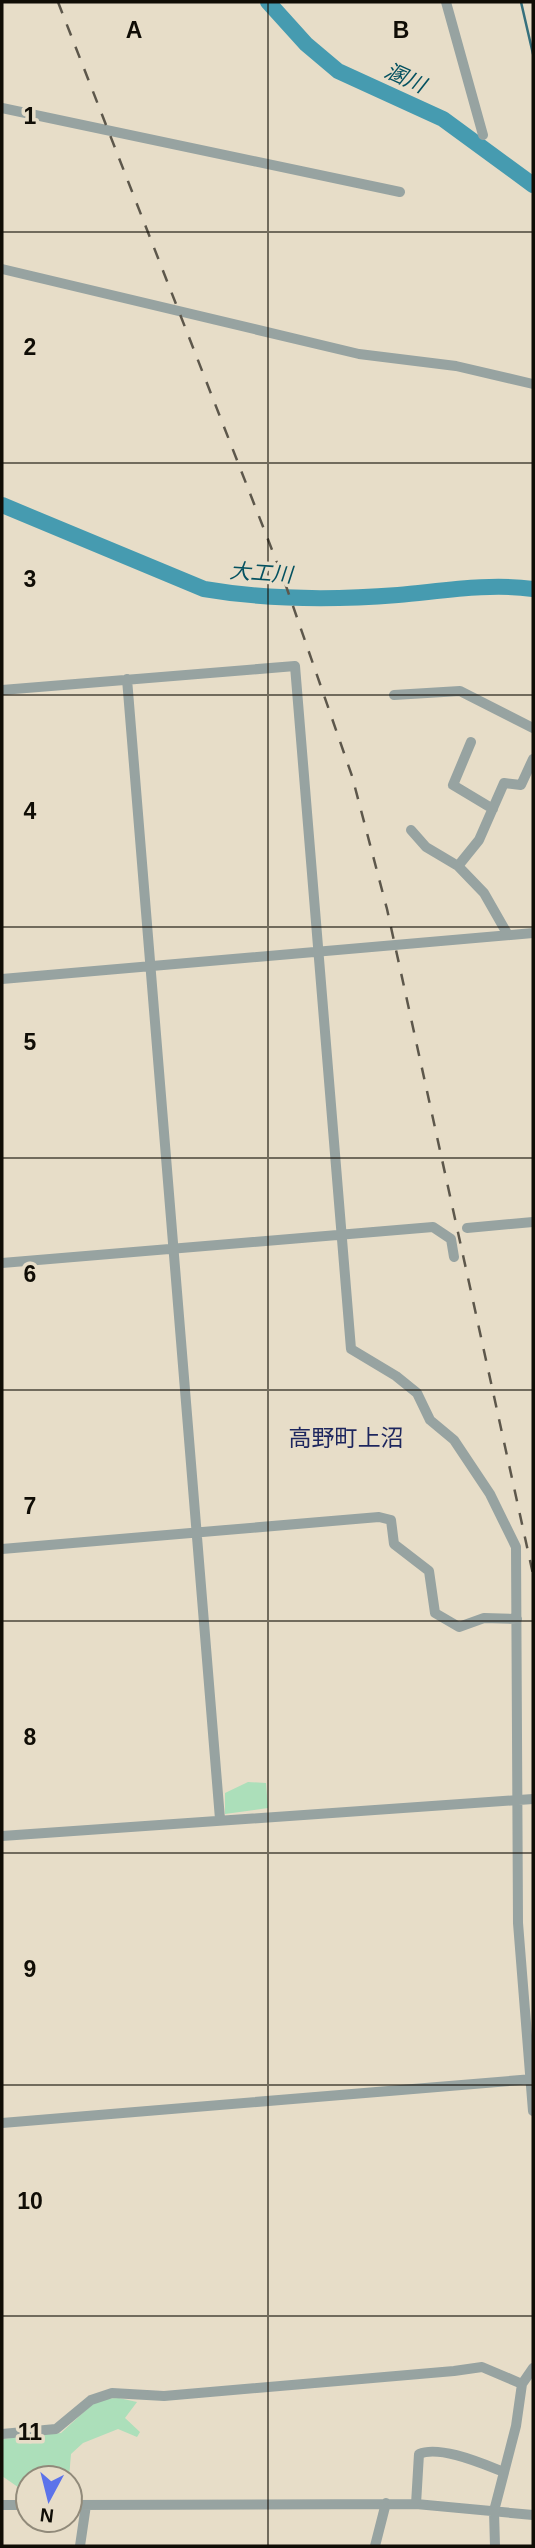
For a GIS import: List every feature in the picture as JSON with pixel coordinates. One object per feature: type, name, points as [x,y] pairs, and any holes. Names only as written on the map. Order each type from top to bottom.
[{"type":"street","points":[[446,2],[483,135]]},
{"type":"street","points":[[2,108],[400,192]]},
{"type":"street","points":[[2,269],[359,354],[456,366],[533,384]]},
{"type":"street","points":[[2,690],[295,666],[351,1349],[396,1376],[417,1393],[430,1420],[454,1440],[490,1494],[516,1547],[517,1923],[533,2111]]},
{"type":"street","points":[[127,679],[220,1819]]},
{"type":"street","points":[[394,695],[460,691],[533,728]]},
{"type":"street","points":[[471,742],[453,785],[493,809]]},
{"type":"street","points":[[458,866],[479,840],[504,783],[521,785],[533,759]]},
{"type":"street","points":[[411,830],[426,847],[458,866],[484,894],[508,935]]},
{"type":"street","points":[[2,979],[533,933]]},
{"type":"street","points":[[467,1228],[533,1222]]},
{"type":"street","points":[[2,1263],[433,1227],[451,1239],[454,1257]]},
{"type":"street","points":[[2,1549],[379,1517],[391,1520],[394,1544],[429,1571],[435,1613],[459,1626],[484,1618],[517,1619]]},
{"type":"street","points":[[2,1836],[533,1799]]},
{"type":"street","points":[[2,2123],[532,2079]]},
{"type":"street","points":[[2,2434],[56,2429],[91,2400],[112,2393],[164,2396],[454,2371],[473,2366],[523,2384]]},
{"type":"street","points":[[495,2546],[494,2511],[523,2384],[533,2368]]},
{"type":"street","points":[[416,2504],[419,2455],[423,2452],[433,2451],[470,2460],[504,2472]]},
{"type":"street","points":[[375,2546],[386,2503]]},
{"type":"street","points":[[80,2546],[86,2505],[386,2503],[533,2515]]},
{"type":"green space","points":[[248,1782],[266,1783],[268,1808],[225,1814],[225,1793]]},
{"type":"green space","points":[[119,2398],[137,2402],[125,2418],[140,2432],[137,2437],[118,2429],[83,2443],[71,2454],[70,2464],[14,2464],[14,2484],[2,2476],[2,2439],[61,2433],[98,2399]]},
{"type":"waterway","name":"溷川","points":[[268,2],[306,44],[338,71],[443,119],[533,185]]},
{"type":"waterway","points":[[521,2],[533,54]]},
{"type":"waterway","name":"大工川","points":[[2,505],[204,589],[277,597],[325,598],[483,587],[533,589]]},
{"type":"railway","points":[[58,2],[285,583],[352,776],[387,909],[533,1574]]},
{"type":"district","name":"高野町上沼","points":[[346,1438]]}]
